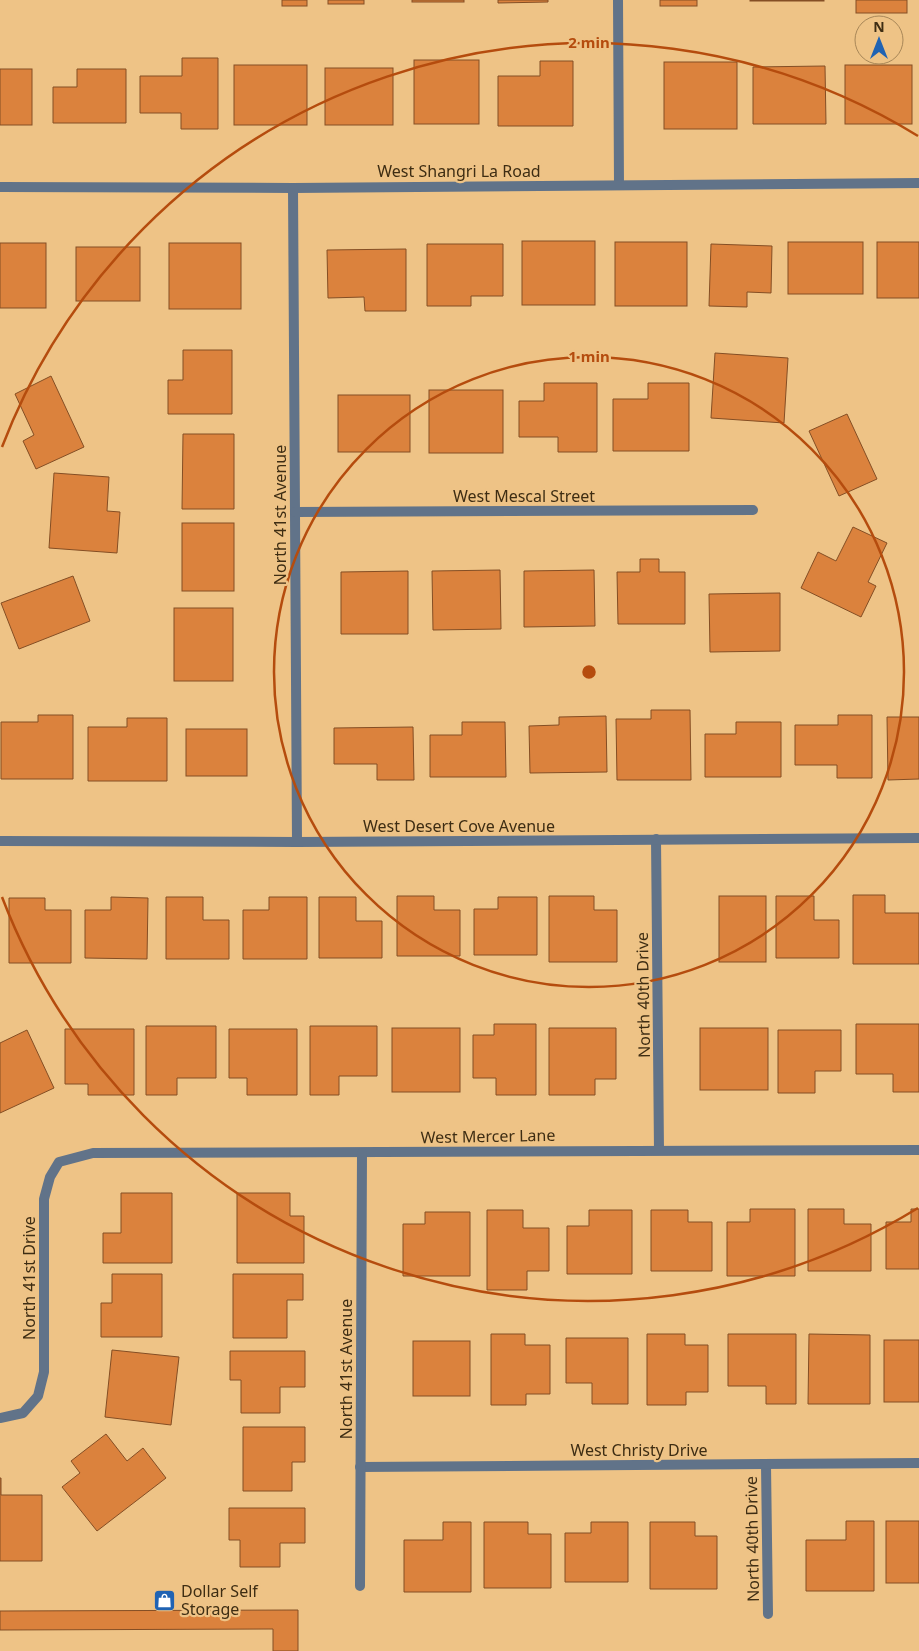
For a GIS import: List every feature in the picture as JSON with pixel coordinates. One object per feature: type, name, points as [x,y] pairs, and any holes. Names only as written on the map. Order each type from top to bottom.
[{"type":"street","points":[[618,0],[619,185]]},
{"type":"street","name":"West Shangri La Road","points":[[0,187],[292,188],[919,183]]},
{"type":"street","name":"North 41st Avenue","points":[[292,188],[297,842]]},
{"type":"street","name":"West Mescal Street","points":[[295,512],[753,510]]},
{"type":"street","name":"West Desert Cove Avenue","points":[[0,841],[297,842],[919,838]]},
{"type":"street","name":"North 40th Drive","points":[[656,839],[660,1150]]},
{"type":"street","name":"West Mercer Lane","points":[[59,1162],[93,1153],[919,1150]]},
{"type":"street","name":"North 41st Avenue","points":[[360,1586],[362,1153]]},
{"type":"street","name":"North 41st Drive","points":[[0,1418],[23,1413],[38,1396],[44,1372],[44,1199],[50,1178],[59,1162]]},
{"type":"street","name":"West Christy Drive","points":[[360,1467],[919,1463]]},
{"type":"street","name":"North 40th Drive","points":[[766,1464],[768,1614]]},
{"type":"building","points":[[282,0],[307,0],[307,6],[282,6]]},
{"type":"building","points":[[328,0],[364,0],[364,4],[328,4]]},
{"type":"building","points":[[412,0],[464,0],[464,2],[412,2]]},
{"type":"building","points":[[498,0],[548,0],[548,2],[498,3]]},
{"type":"building","points":[[660,0],[697,0],[697,6],[660,6]]},
{"type":"building","points":[[824,0],[824,1],[750,1]]},
{"type":"building","points":[[856,0],[907,0],[907,13],[856,13]]},
{"type":"building","points":[[182,58],[218,58],[218,129],[181,129],[181,113],[140,113],[140,76],[182,76]]},
{"type":"building","points":[[414,60],[479,60],[479,124],[414,124]]},
{"type":"building","points":[[540,61],[573,61],[573,126],[498,126],[498,76],[540,76]]},
{"type":"building","points":[[664,62],[737,62],[737,129],[664,129]]},
{"type":"building","points":[[234,65],[307,65],[307,125],[234,125]]},
{"type":"building","points":[[845,65],[912,65],[912,124],[845,124]]},
{"type":"building","points":[[825,66],[826,124],[753,124],[753,67]]},
{"type":"building","points":[[325,68],[393,68],[393,125],[325,125]]},
{"type":"building","points":[[0,69],[32,69],[32,125],[0,125]]},
{"type":"building","points":[[77,69],[126,69],[126,123],[53,123],[53,87],[77,87]]},
{"type":"building","points":[[522,241],[595,241],[595,305],[522,305]]},
{"type":"building","points":[[615,242],[687,242],[687,306],[615,306]]},
{"type":"building","points":[[788,242],[863,242],[863,294],[788,294]]},
{"type":"building","points":[[877,242],[919,242],[919,298],[877,298]]},
{"type":"building","points":[[0,243],[46,243],[46,308],[0,308]]},
{"type":"building","points":[[169,243],[241,243],[241,309],[169,309]]},
{"type":"building","points":[[427,244],[503,244],[503,296],[471,296],[471,306],[427,306]]},
{"type":"building","points":[[711,244],[772,246],[771,293],[747,292],[747,307],[709,306]]},
{"type":"building","points":[[76,247],[140,247],[140,301],[76,301]]},
{"type":"building","points":[[406,249],[406,311],[365,311],[364,297],[328,298],[327,250]]},
{"type":"building","points":[[183,350],[232,350],[232,414],[168,414],[168,380],[183,380]]},
{"type":"building","points":[[715,353],[788,358],[784,423],[711,418]]},
{"type":"building","points":[[51,376],[84,447],[36,469],[23,441],[34,435],[15,394]]},
{"type":"building","points":[[544,383],[597,383],[597,452],[558,452],[558,437],[519,437],[519,401],[544,401]]},
{"type":"building","points":[[648,383],[689,383],[689,451],[613,451],[613,399],[648,399]]},
{"type":"building","points":[[429,390],[503,390],[503,453],[429,453]]},
{"type":"building","points":[[338,395],[410,395],[410,452],[338,452]]},
{"type":"building","points":[[847,414],[877,479],[839,496],[809,431]]},
{"type":"building","points":[[183,434],[234,434],[234,509],[182,509]]},
{"type":"building","points":[[54,473],[109,477],[107,511],[120,512],[117,553],[49,548]]},
{"type":"building","points":[[182,523],[234,523],[234,591],[182,591]]},
{"type":"building","points":[[853,527],[887,543],[868,582],[876,586],[861,617],[801,588],[818,552],[836,561]]},
{"type":"building","points":[[640,559],[659,559],[659,572],[685,572],[685,624],[618,624],[617,572],[640,572]]},
{"type":"building","points":[[500,570],[501,629],[433,630],[432,571]]},
{"type":"building","points":[[594,570],[595,626],[524,627],[524,571]]},
{"type":"building","points":[[408,571],[408,634],[341,634],[341,572]]},
{"type":"building","points":[[73,576],[90,621],[19,649],[1,603]]},
{"type":"building","points":[[780,593],[780,651],[710,652],[709,594]]},
{"type":"building","points":[[174,608],[233,608],[233,681],[174,681]]},
{"type":"building","points":[[651,710],[690,710],[691,780],[617,780],[616,719],[651,719]]},
{"type":"building","points":[[38,715],[73,715],[73,779],[1,779],[1,722],[38,722]]},
{"type":"building","points":[[838,715],[872,715],[872,778],[837,778],[837,765],[795,765],[795,725],[838,725]]},
{"type":"building","points":[[606,716],[607,772],[530,773],[529,726],[559,725],[559,717]]},
{"type":"building","points":[[887,717],[919,717],[919,779],[888,780]]},
{"type":"building","points":[[127,718],[167,718],[167,781],[88,781],[88,727],[127,727]]},
{"type":"building","points":[[462,722],[505,722],[506,777],[430,777],[430,735],[462,735]]},
{"type":"building","points":[[736,722],[781,722],[781,777],[705,777],[705,734],[736,734]]},
{"type":"building","points":[[413,727],[414,780],[377,780],[377,764],[334,764],[334,728]]},
{"type":"building","points":[[186,729],[247,729],[247,776],[186,776]]},
{"type":"building","points":[[853,895],[885,895],[885,913],[919,913],[919,964],[853,964]]},
{"type":"building","points":[[397,896],[434,896],[434,910],[460,910],[460,956],[397,956]]},
{"type":"building","points":[[549,896],[594,896],[594,910],[617,910],[617,962],[549,962]]},
{"type":"building","points":[[719,896],[766,896],[766,962],[719,962]]},
{"type":"building","points":[[776,896],[814,896],[814,920],[839,920],[839,958],[776,958]]},
{"type":"building","points":[[111,897],[148,898],[147,959],[85,958],[85,910],[111,910]]},
{"type":"building","points":[[166,897],[203,897],[203,920],[229,920],[229,959],[166,959]]},
{"type":"building","points":[[269,897],[307,897],[307,959],[243,959],[243,910],[269,910]]},
{"type":"building","points":[[319,897],[356,897],[356,921],[382,921],[382,958],[319,958]]},
{"type":"building","points":[[498,897],[537,897],[537,955],[474,955],[474,909],[498,909]]},
{"type":"building","points":[[9,898],[45,898],[45,910],[71,910],[71,963],[9,963]]},
{"type":"building","points":[[494,1024],[536,1024],[536,1095],[496,1095],[496,1078],[473,1078],[473,1035],[494,1035]]},
{"type":"building","points":[[856,1024],[919,1024],[919,1092],[893,1092],[893,1074],[856,1074]]},
{"type":"building","points":[[146,1026],[216,1026],[216,1078],[177,1078],[177,1095],[146,1095]]},
{"type":"building","points":[[310,1026],[377,1026],[377,1076],[339,1076],[339,1095],[310,1095]]},
{"type":"building","points":[[392,1028],[460,1028],[460,1092],[392,1092]]},
{"type":"building","points":[[549,1028],[616,1028],[616,1079],[595,1079],[595,1095],[549,1095]]},
{"type":"building","points":[[700,1028],[768,1028],[768,1090],[700,1090]]},
{"type":"building","points":[[65,1029],[134,1029],[134,1095],[88,1095],[88,1084],[65,1084]]},
{"type":"building","points":[[229,1029],[297,1029],[297,1095],[247,1095],[247,1078],[229,1078]]},
{"type":"building","points":[[27,1030],[54,1088],[0,1113],[0,1043]]},
{"type":"building","points":[[778,1030],[841,1030],[841,1071],[815,1071],[815,1093],[778,1093]]},
{"type":"building","points":[[121,1193],[172,1193],[172,1263],[103,1263],[103,1233],[121,1233]]},
{"type":"building","points":[[237,1193],[290,1193],[290,1216],[304,1216],[304,1263],[237,1263]]},
{"type":"building","points":[[750,1209],[795,1209],[795,1276],[727,1276],[727,1222],[750,1222]]},
{"type":"building","points":[[808,1209],[844,1209],[844,1224],[871,1224],[871,1271],[808,1271]]},
{"type":"building","points":[[911,1209],[919,1209],[919,1269],[886,1269],[886,1222],[911,1222]]},
{"type":"building","points":[[487,1210],[523,1210],[523,1228],[549,1228],[549,1271],[527,1271],[527,1290],[487,1290]]},
{"type":"building","points":[[589,1210],[632,1210],[632,1274],[567,1274],[567,1226],[589,1226]]},
{"type":"building","points":[[651,1210],[688,1210],[688,1222],[712,1222],[712,1271],[651,1271]]},
{"type":"building","points":[[425,1212],[470,1212],[470,1276],[403,1276],[403,1224],[425,1224]]},
{"type":"building","points":[[112,1274],[162,1274],[162,1337],[101,1337],[101,1303],[112,1303]]},
{"type":"building","points":[[233,1274],[303,1274],[303,1300],[287,1300],[287,1338],[233,1338]]},
{"type":"building","points":[[491,1334],[525,1334],[525,1345],[550,1345],[550,1394],[526,1394],[526,1405],[491,1405]]},
{"type":"building","points":[[647,1334],[685,1334],[685,1345],[708,1345],[708,1392],[686,1392],[686,1405],[647,1405]]},
{"type":"building","points":[[728,1334],[796,1334],[796,1404],[766,1404],[766,1386],[728,1386]]},
{"type":"building","points":[[809,1334],[870,1335],[870,1404],[808,1404]]},
{"type":"building","points":[[566,1338],[628,1338],[628,1404],[592,1404],[592,1383],[566,1383]]},
{"type":"building","points":[[884,1340],[919,1340],[919,1402],[884,1402]]},
{"type":"building","points":[[413,1341],[470,1341],[470,1396],[413,1396]]},
{"type":"building","points":[[112,1350],[179,1357],[171,1425],[105,1417]]},
{"type":"building","points":[[230,1351],[305,1351],[305,1387],[280,1387],[280,1413],[241,1413],[241,1380],[230,1380]]},
{"type":"building","points":[[243,1427],[305,1427],[305,1462],[292,1462],[292,1491],[243,1491]]},
{"type":"building","points":[[106,1434],[127,1461],[143,1448],[166,1478],[97,1531],[62,1487],[80,1473],[71,1461]]},
{"type":"building","points":[[0,1478],[1,1495],[42,1495],[42,1561],[0,1561]]},
{"type":"building","points":[[229,1508],[305,1508],[305,1543],[280,1543],[280,1567],[240,1567],[240,1540],[229,1540]]},
{"type":"building","points":[[846,1521],[874,1521],[874,1591],[806,1591],[806,1540],[846,1540]]},
{"type":"building","points":[[886,1521],[919,1521],[919,1583],[886,1583]]},
{"type":"building","points":[[443,1522],[471,1522],[471,1592],[404,1592],[404,1540],[443,1540]]},
{"type":"building","points":[[484,1522],[528,1522],[528,1534],[551,1534],[551,1588],[484,1588]]},
{"type":"building","points":[[591,1522],[628,1522],[628,1582],[565,1582],[565,1533],[591,1533]]},
{"type":"building","points":[[650,1522],[695,1522],[695,1536],[717,1536],[717,1589],[650,1589]]},
{"type":"building","points":[[298,1610],[298,1651],[273,1651],[273,1629],[0,1630],[0,1611]]},
{"type":"place","name":"Dollar Self Storage","points":[[165,1600]]}]
